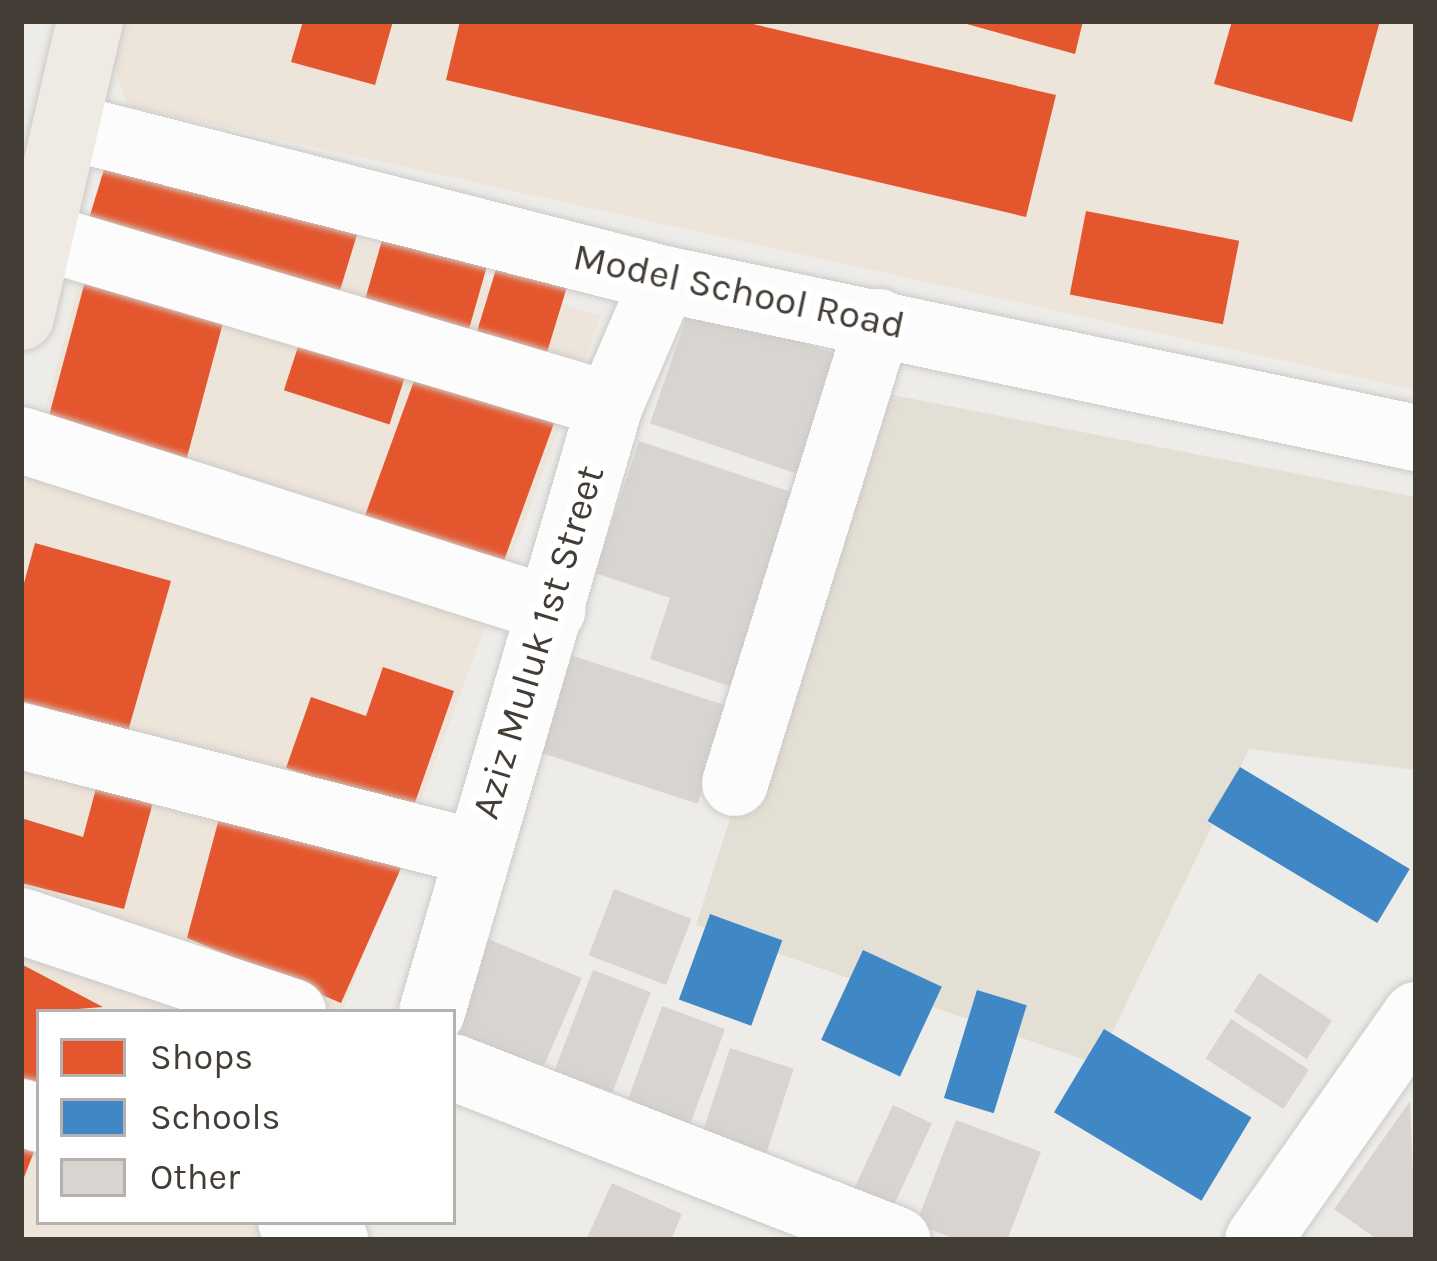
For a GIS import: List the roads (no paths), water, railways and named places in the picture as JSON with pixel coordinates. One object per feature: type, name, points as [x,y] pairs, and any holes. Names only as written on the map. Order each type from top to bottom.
[{"type":"main road","points":[[21,317],[90,21]]},
{"type":"street","name":"Model School Road","points":[[66,125],[664,279],[1416,438]]},
{"type":"street","points":[[43,236],[610,405]]},
{"type":"street","name":"Aziz Muluk 1st Street","points":[[433,1009],[473,852],[551,610],[610,405],[664,279]]},
{"type":"street","points":[[735,783],[880,322]]},
{"type":"street","points":[[21,440],[551,610]]},
{"type":"street","points":[[21,736],[473,852]]},
{"type":"street","points":[[21,921],[284,1009]]},
{"type":"street","points":[[1258,1240],[1416,1015]]},
{"type":"street","points":[[456,1067],[897,1240]]},
{"type":"street","points":[[298,1225],[335,1240]]}]
